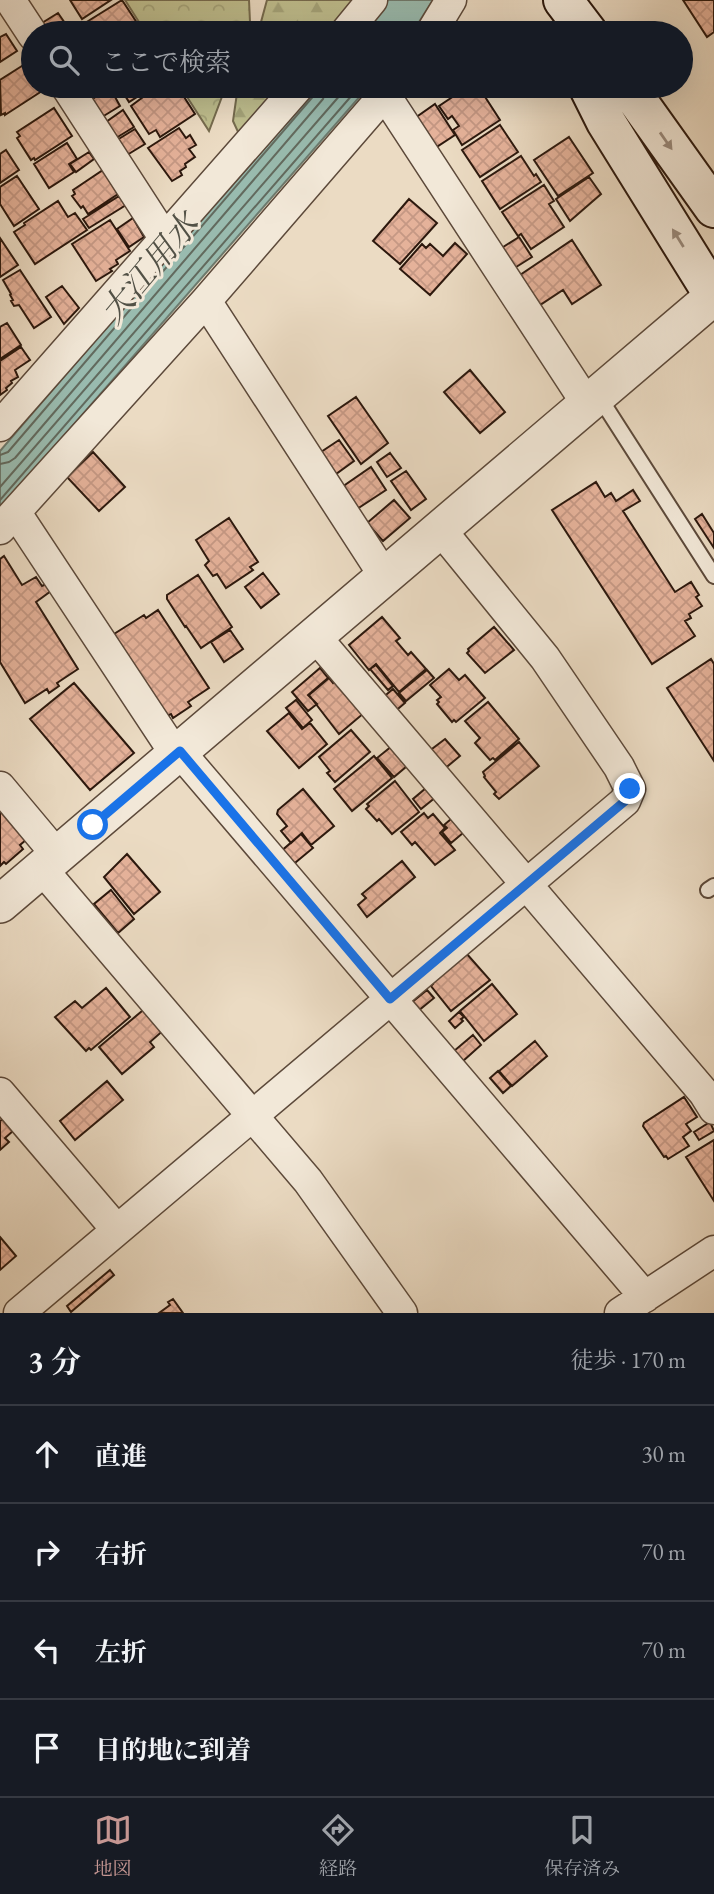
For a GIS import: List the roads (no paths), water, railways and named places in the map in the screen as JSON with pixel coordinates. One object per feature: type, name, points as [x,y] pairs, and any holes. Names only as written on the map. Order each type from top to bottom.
[{"type":"main road","points":[[547,0],[557,21]]},
{"type":"main road","points":[[563,0],[578,21]]},
{"type":"main road","points":[[594,98],[606,122],[714,296]]},
{"type":"main road","points":[[636,98],[714,208]]},
{"type":"street","points":[[10,0],[24,21]]},
{"type":"street","points":[[355,21],[372,0]]},
{"type":"street","points":[[438,21],[451,0]]},
{"type":"street","points":[[74,98],[165,239]]},
{"type":"street","points":[[0,426],[288,98]]},
{"type":"street","points":[[381,98],[206,301],[8,521],[178,753],[645,1297]]},
{"type":"street","points":[[393,98],[592,399]]},
{"type":"street","points":[[0,904],[714,296]]},
{"type":"street","points":[[206,301],[385,577]]},
{"type":"street","points":[[19,1313],[625,801],[630,789],[619,767],[545,657],[440,529]]},
{"type":"street","points":[[315,636],[704,1093],[714,1109]]},
{"type":"street","points":[[0,787],[50,862],[308,1181],[402,1313]]},
{"type":"street","points":[[0,1093],[117,1230]]},
{"type":"street","points":[[620,1313],[712,1258]]},
{"type":"lane","points":[[592,399],[714,576]]},
{"type":"water","points":[[388,0],[433,0],[420,21],[370,21]]},
{"type":"water","points":[[304,98],[359,98],[0,509],[0,451]]},
{"type":"water label","name":"大江用水","points":[[149,268]]}]
